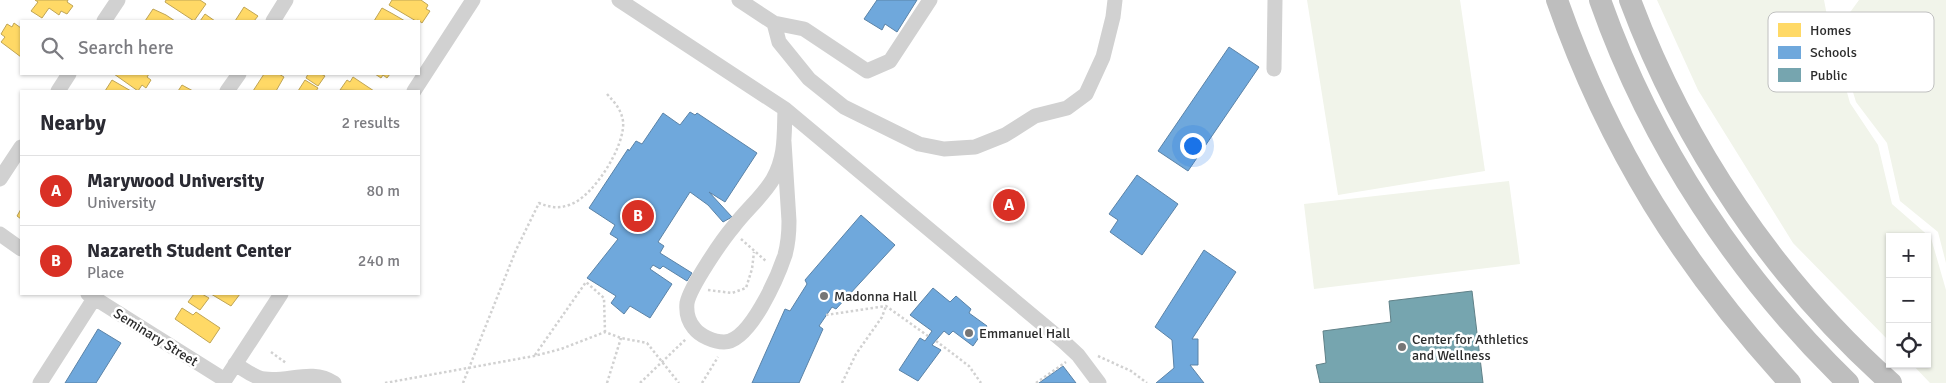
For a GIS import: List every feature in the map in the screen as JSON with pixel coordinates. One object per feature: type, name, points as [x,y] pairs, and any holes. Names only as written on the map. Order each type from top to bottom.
[{"type":"highway","points":[[1557,0],[1592,90],[1648,199],[1679,247],[1713,293],[1748,338],[1790,383]]},
{"type":"highway","points":[[1600,0],[1629,73],[1655,126],[1693,193],[1740,261],[1780,312],[1819,355],[1848,383]]},
{"type":"highway","points":[[1630,0],[1655,61],[1681,113],[1709,163],[1737,207],[1802,292],[1840,334],[1891,383]]},
{"type":"street","points":[[105,20],[118,0]]},
{"type":"street","points":[[273,20],[286,0]]},
{"type":"street","points":[[415,90],[473,0]]},
{"type":"street","points":[[619,0],[786,109],[1078,355],[1099,383]]},
{"type":"street","points":[[739,0],[774,23],[804,29],[867,71],[890,61],[930,0]]},
{"type":"street","points":[[774,23],[778,42],[809,79],[844,107],[919,144],[944,149],[976,148],[1005,135],[1036,116],[1066,108],[1086,94],[1103,57],[1113,17],[1115,0]]},
{"type":"street","points":[[1274,69],[1275,0]]},
{"type":"street","points":[[59,90],[68,75]]},
{"type":"street","points":[[228,90],[238,75]]},
{"type":"street","points":[[784,142],[789,234],[785,255],[769,292],[749,328],[736,338],[726,342],[716,341],[695,330],[686,313],[690,294],[733,227],[772,181],[783,160],[784,142],[786,109]]},
{"type":"street","points":[[0,179],[6,158],[20,148]]},
{"type":"street","points":[[0,234],[20,248]]},
{"type":"street","points":[[40,383],[93,295]]},
{"type":"street","name":"Seminary Street","points":[[93,295],[224,382]]},
{"type":"street","points":[[224,382],[280,295]]},
{"type":"street","points":[[236,364],[262,379],[280,380],[310,375],[322,377],[334,383]]},
{"type":"path","points":[[463,383],[516,250],[539,203],[549,207],[558,207],[578,201],[602,176],[621,141],[622,120],[619,109],[607,94]]},
{"type":"path","points":[[739,236],[754,252],[772,265]]},
{"type":"path","points":[[696,282],[707,289],[717,292],[732,293],[741,291],[746,288],[754,252]]},
{"type":"path","points":[[534,356],[586,282],[604,298],[605,332]]},
{"type":"path","points":[[826,315],[886,306],[928,336]]},
{"type":"path","points":[[842,383],[856,354],[882,317],[886,306]]},
{"type":"path","points":[[640,383],[695,330]]},
{"type":"path","points":[[385,383],[534,356],[561,349],[605,332],[621,338],[647,343],[678,383]]},
{"type":"path","points":[[607,383],[621,338]]},
{"type":"path","points":[[936,341],[969,366],[981,383]]},
{"type":"path","points":[[1036,383],[1067,361],[1072,365],[1078,355],[1084,350],[1131,371],[1147,383]]},
{"type":"path","points":[[403,381],[407,383]]},
{"type":"shaded area","points":[[1307,0],[1460,0],[1485,171],[1338,195]]},
{"type":"shaded area","points":[[1657,0],[1824,0],[1826,12],[1768,12],[1768,92],[1847,92],[1850,103],[1878,145],[1892,204],[1925,233],[1886,233],[1886,338],[1793,243],[1698,90]]},
{"type":"shaded area","points":[[1859,0],[1946,0],[1946,263],[1938,232],[1900,201],[1887,143],[1856,102],[1853,92],[1934,92],[1934,12],[1850,12]]},
{"type":"shaded area","points":[[1509,181],[1520,264],[1314,289],[1304,204]]},
{"type":"shaded area","points":[[1931,238],[1946,290],[1946,383],[1930,383],[1916,368],[1931,368]]},
{"type":"building: Homes","points":[[35,0],[68,0],[67,2],[73,6],[67,14],[61,11],[59,15],[49,8],[42,18],[31,11],[38,2]]},
{"type":"building: Homes","points":[[166,0],[200,0],[206,4],[195,20],[192,20],[165,2]]},
{"type":"building: Homes","points":[[392,0],[421,0],[428,5],[426,9],[430,11],[422,23],[420,20],[414,20],[389,5]]},
{"type":"building: Homes","points":[[244,7],[258,16],[255,20],[236,20]]},
{"type":"building: Homes","points":[[382,8],[403,20],[375,20]]},
{"type":"building: Homes","points":[[153,9],[174,20],[146,20]]},
{"type":"building: Homes","points":[[205,14],[214,20],[201,20]]},
{"type":"building: Homes","points":[[14,23],[20,27],[20,56],[1,42],[5,37],[1,34],[7,24],[12,27]]},
{"type":"building: Homes","points":[[115,75],[148,75],[147,77],[151,80],[146,88],[142,85],[137,90]]},
{"type":"building: Homes","points":[[263,75],[281,75],[284,77],[277,90],[254,90]]},
{"type":"building: Homes","points":[[308,75],[325,76],[318,86],[306,78]]},
{"type":"building: Homes","points":[[353,77],[372,90],[340,90],[347,80],[350,82]]},
{"type":"building: Homes","points":[[112,80],[129,90],[106,90]]},
{"type":"building: Homes","points":[[305,80],[318,88],[317,90],[299,90]]},
{"type":"building: Homes","points":[[182,85],[191,90],[179,90]]},
{"type":"building: Homes","points":[[193,295],[204,295],[209,298],[200,310],[188,302]]},
{"type":"building: Homes","points":[[213,295],[239,295],[231,306]]},
{"type":"building: Homes","points":[[182,308],[193,315],[196,312],[220,328],[210,343],[175,319]]},
{"type":"building: Schools","points":[[877,0],[917,0],[897,32],[885,24],[882,30],[864,19]]},
{"type":"building: Schools","points":[[1229,47],[1259,67],[1188,171],[1158,151]]},
{"type":"building: Schools","points":[[690,112],[695,115],[697,113],[757,153],[725,202],[709,192],[732,217],[723,222],[708,205],[690,192],[658,242],[664,246],[660,253],[692,273],[687,281],[663,266],[660,269],[653,265],[650,269],[672,284],[650,318],[630,306],[624,314],[611,303],[616,296],[587,278],[618,239],[610,234],[615,225],[589,208],[628,149],[629,151],[636,141],[642,144],[663,113],[680,125]]},
{"type":"building: Schools","points":[[1137,175],[1178,204],[1142,255],[1110,232],[1118,220],[1109,214]]},
{"type":"building: Schools","name":"Madonna Hall","points":[[861,215],[895,245],[836,309],[832,307],[819,326],[823,329],[799,383],[752,383],[785,309],[790,311],[807,284],[805,280]]},
{"type":"building: Schools","points":[[1204,250],[1236,272],[1192,339],[1198,339],[1198,365],[1190,365],[1204,383],[1156,383],[1174,368],[1172,340],[1155,327]]},
{"type":"building: Schools","name":"Emmanuel Hall","points":[[933,288],[950,302],[956,296],[971,309],[969,313],[987,326],[973,346],[953,331],[949,335],[944,331],[932,345],[941,350],[918,381],[899,370],[920,338],[925,341],[932,331],[910,315]]},
{"type":"building: Schools","points":[[98,329],[121,343],[96,383],[65,383]]},
{"type":"building: Schools","points":[[1063,366],[1076,383],[1039,383]]},
{"type":"building: Public","name":"Center for Athletics and Wellness","points":[[1472,291],[1483,383],[1320,383],[1316,365],[1326,363],[1323,331],[1391,322],[1389,301]]},
{"type":"place","name":"Marywood University","points":[[1009,205]]},
{"type":"place","name":"Nazareth Student Center","points":[[638,216]]},
{"type":"place","name":"Madonna Hall","points":[[824,296]]},
{"type":"place","name":"Emmanuel Hall","points":[[969,333]]},
{"type":"place","name":"Center for Athletics and Wellness","points":[[1402,347]]}]
